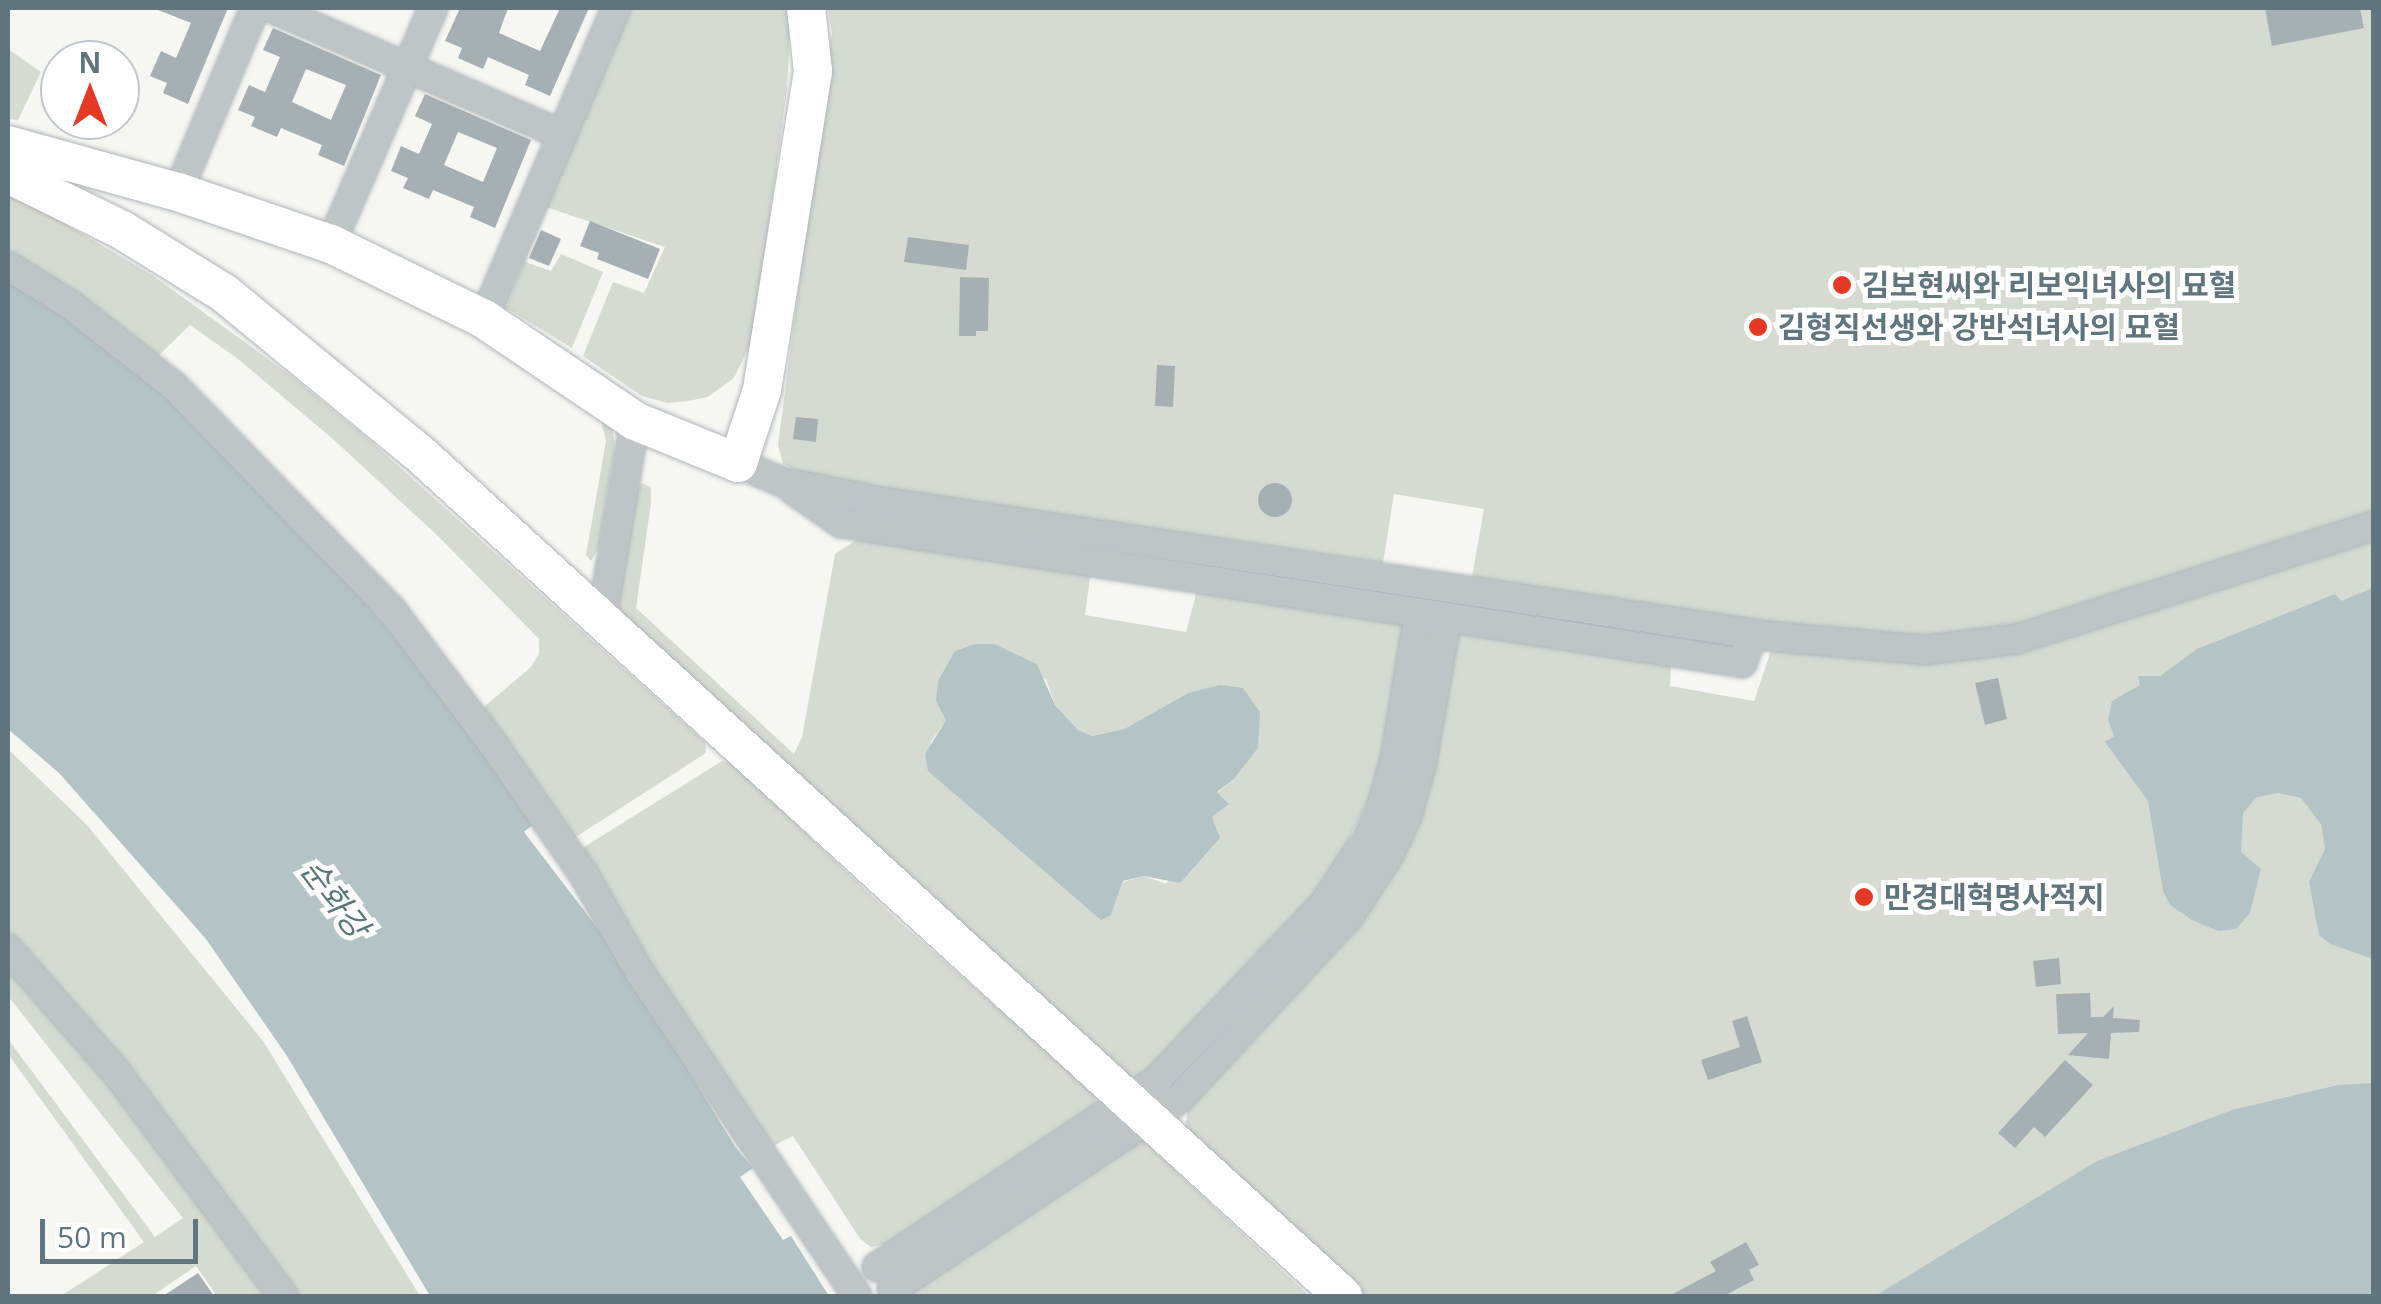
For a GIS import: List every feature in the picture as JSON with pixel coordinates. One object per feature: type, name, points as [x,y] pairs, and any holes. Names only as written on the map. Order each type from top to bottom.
[{"type":"main road","points":[[8,145],[178,192],[332,244],[484,319],[635,420],[738,463],[762,390],[813,70],[806,8]]},
{"type":"main road","points":[[8,174],[122,230],[224,294],[419,453],[1136,1111],[1344,1296]]},
{"type":"street","points":[[178,192],[255,8]]},
{"type":"street","points":[[271,8],[563,135]]},
{"type":"street","points":[[332,244],[433,8]]},
{"type":"street","points":[[484,319],[616,8]]},
{"type":"street","points":[[8,266],[72,306],[174,386],[391,609],[492,743],[584,875],[640,973],[857,1296]]},
{"type":"street","points":[[602,618],[635,420]]},
{"type":"street","points":[[738,463],[782,482],[841,523],[1742,663],[1753,634]]},
{"type":"street","points":[[782,482],[876,501],[1753,634],[1925,650],[2017,639],[2374,526]]},
{"type":"street","points":[[885,1278],[1136,1111],[1157,1080],[1275,975],[1368,836],[1408,763],[1433,615]]},
{"type":"street","points":[[8,948],[117,1073],[284,1296]]},
{"type":"shaded area","points":[[624,8],[791,8],[787,89],[753,339],[734,378],[708,397],[688,401],[667,403],[642,396],[583,356],[613,282],[644,293],[665,247],[540,205]]},
{"type":"shaded area","points":[[828,8],[2373,8],[2373,516],[2003,630],[1949,637],[1893,636],[1797,628],[1472,577],[1484,509],[1394,494],[1383,563],[816,479],[783,464],[778,445],[832,33]]},
{"type":"shaded area","points":[[8,49],[40,74],[18,120],[8,119]]},
{"type":"shaded area","points":[[8,190],[152,275],[290,375],[366,437],[705,742],[706,753],[568,842],[478,712],[531,667],[539,654],[539,639],[439,537],[334,440],[238,359],[190,325],[157,357],[8,254]]},
{"type":"shaded area","points":[[561,254],[603,272],[572,348],[506,308],[525,262],[551,271]]},
{"type":"shaded area","points":[[599,413],[612,427],[615,446],[599,547],[591,561],[586,555],[606,441]]},
{"type":"shaded area","points":[[641,483],[651,487],[636,608],[794,754],[802,737],[835,554],[861,537],[1091,570],[1085,615],[1186,632],[1198,587],[1409,622],[1383,772],[1326,883],[1142,1081],[1126,1082],[618,611],[635,494]],"holes":[[[975,644],[1046,679],[1055,705],[1078,730],[1092,736],[1124,729],[1188,693],[1234,779],[1217,793],[1212,817],[1166,884],[1144,876],[1123,882],[1111,914],[930,743],[946,720]]]},
{"type":"shaded area","points":[[2373,535],[2373,1296],[1357,1296],[1184,1133],[1189,1103],[1358,922],[1457,629],[1671,661],[1670,686],[1754,701],[1773,645],[1952,657]]},
{"type":"shaded area","points":[[8,749],[87,825],[263,1041],[420,1296],[291,1296],[8,938]]},
{"type":"shaded area","points":[[722,761],[733,764],[896,919],[1081,1081],[1095,1096],[1096,1109],[886,1244],[871,1247],[861,1240],[793,1136],[765,1150],[576,852]]},
{"type":"shaded area","points":[[8,958],[38,991],[275,1296],[217,1296],[196,1266],[152,1296],[61,1296],[144,1242],[8,1054],[8,1039],[155,1237],[183,1218],[8,996]]},
{"type":"shaded area","points":[[1141,1138],[1309,1296],[902,1296]]},
{"type":"water","name":"순화강","points":[[8,272],[106,337],[340,572],[411,656],[537,821],[524,832],[615,951],[736,1148],[753,1168],[740,1177],[783,1240],[791,1236],[829,1296],[430,1296],[287,1056],[206,939],[59,773],[8,729]]},
{"type":"water","points":[[2373,588],[2373,959],[2330,944],[2319,935],[2309,882],[2325,849],[2321,824],[2301,798],[2278,793],[2257,797],[2243,813],[2241,852],[2261,869],[2250,913],[2236,929],[2218,931],[2192,920],[2170,905],[2163,891],[2148,801],[2105,742],[2114,736],[2108,720],[2112,701],[2140,685],[2138,676],[2160,676],[2197,649],[2335,594],[2341,601]]},
{"type":"water","points":[[975,644],[994,644],[1037,664],[1055,705],[1078,730],[1092,736],[1124,729],[1188,693],[1220,685],[1243,688],[1260,712],[1258,748],[1234,779],[1217,792],[1229,804],[1212,817],[1220,838],[1180,883],[1144,876],[1123,881],[1111,915],[1101,920],[928,771],[925,754],[946,720],[936,701],[938,681],[955,651]]},
{"type":"water","points":[[2373,1083],[2373,1296],[1875,1296],[2097,1161],[2232,1110],[2338,1085]]},
{"type":"building","points":[[153,8],[228,8],[188,104],[163,93],[167,83],[150,76],[161,51],[176,58],[191,23]]},
{"type":"building","points":[[460,8],[508,8],[499,33],[540,51],[560,8],[589,8],[550,96],[525,85],[529,75],[488,57],[483,69],[458,58],[462,48],[445,41]]},
{"type":"building","points":[[2265,8],[2360,8],[2364,28],[2272,46]]},
{"type":"building","points":[[273,28],[381,75],[344,166],[318,155],[322,145],[281,128],[277,137],[251,126],[255,117],[238,110],[249,85],[265,92],[280,57],[263,50]],"holes":[[[306,69],[346,85],[331,120],[292,102]]]},
{"type":"building","points":[[425,94],[531,140],[495,228],[470,217],[474,207],[433,190],[429,199],[403,188],[408,178],[391,171],[401,146],[419,154],[432,124],[415,116]],"holes":[[[458,132],[497,148],[483,182],[444,165]]]},
{"type":"building","points":[[590,221],[660,249],[648,279],[597,259],[599,253],[580,246]]},
{"type":"building","points":[[541,230],[561,239],[549,266],[529,258]]},
{"type":"building","points":[[908,237],[969,245],[966,270],[904,262]]},
{"type":"building","points":[[960,277],[989,278],[988,331],[976,331],[976,336],[959,336]]},
{"type":"building","points":[[1157,365],[1175,366],[1173,407],[1155,406]]},
{"type":"building","points":[[796,417],[818,419],[816,442],[793,439]]},
{"type":"building","points":[[1275,483],[1287,488],[1292,500],[1287,512],[1275,517],[1263,512],[1258,500],[1263,488]]},
{"type":"building","points":[[1998,678],[2007,719],[1985,725],[1975,683]]},
{"type":"building","points":[[2059,958],[2061,984],[2036,987],[2033,961]]},
{"type":"building","points":[[2090,993],[2091,1017],[2103,1017],[2114,1006],[2113,1018],[2140,1020],[2139,1032],[2111,1033],[2109,1059],[2068,1055],[2088,1033],[2058,1034],[2056,994]]},
{"type":"building","points":[[1747,1016],[1762,1062],[1708,1080],[1701,1060],[1740,1047],[1732,1021]]},
{"type":"building","points":[[2065,1060],[2093,1085],[2045,1137],[2034,1127],[2015,1148],[1998,1133]]},
{"type":"building","points":[[1746,1242],[1759,1265],[1749,1270],[1754,1280],[1724,1296],[1669,1296],[1716,1271],[1710,1262]]},
{"type":"building","points":[[198,1273],[214,1296],[163,1296]]},
{"type":"place","name":"김보현씨와 리보익녀사의 묘혈","points":[[1842,285]]},
{"type":"place","name":"김형직선생와 강반석녀사의 묘혈","points":[[1758,327]]},
{"type":"place","name":"만경대혁명사적지","points":[[1864,897]]}]
